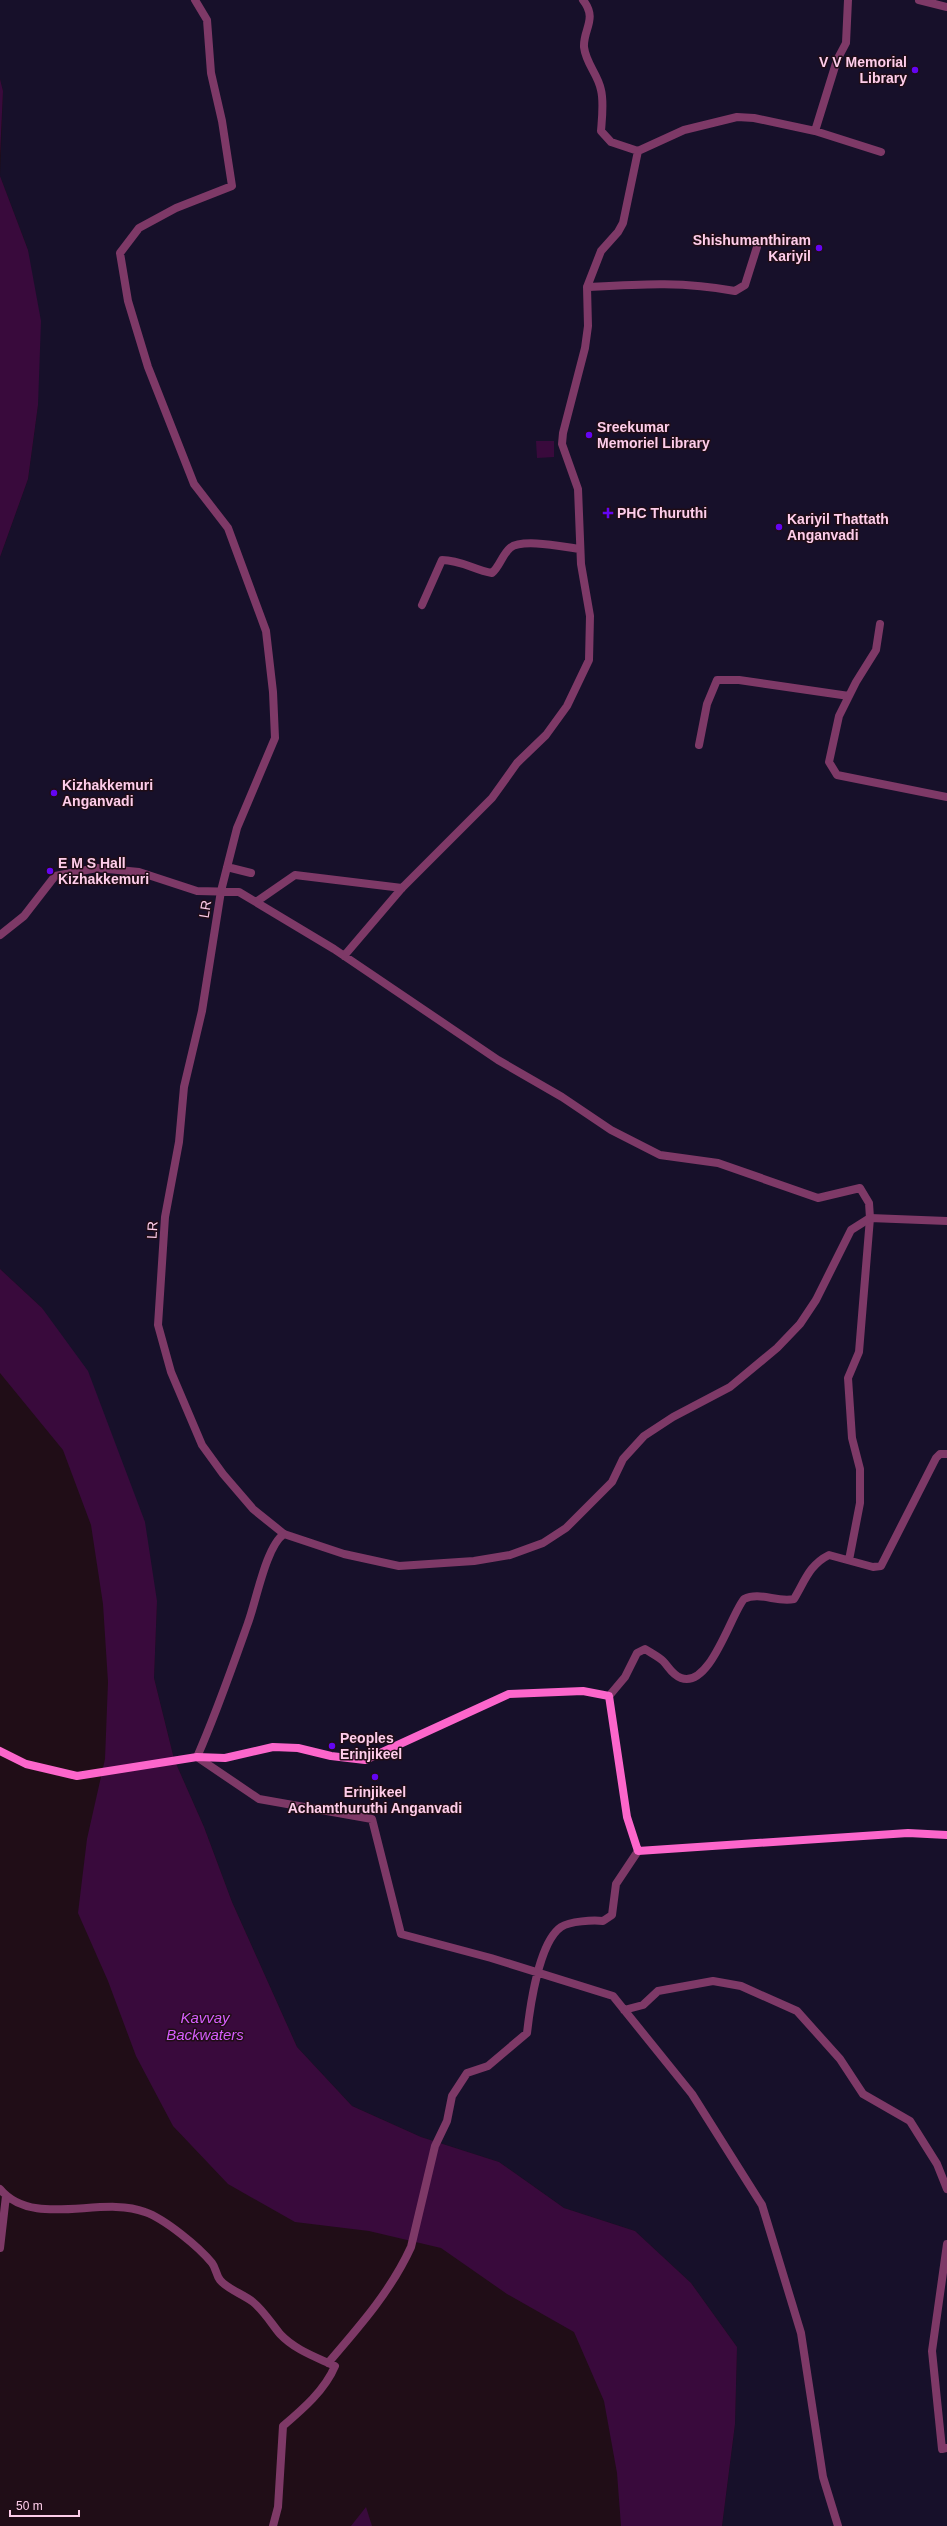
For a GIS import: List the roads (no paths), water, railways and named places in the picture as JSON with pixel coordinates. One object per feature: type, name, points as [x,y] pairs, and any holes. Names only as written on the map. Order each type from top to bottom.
[{"type":"main road","points":[[0,1751],[26,1764],[77,1776],[181,1761],[197,1757],[225,1758],[279,1747],[298,1748],[331,1756],[365,1760],[509,1694],[583,1691],[609,1696],[628,1817],[638,1851],[908,1833],[947,1835]]},
{"type":"street","name":"LR","points":[[195,0],[207,20],[211,73],[222,121],[232,186],[176,208],[139,228],[120,253],[128,301],[148,367],[194,484],[228,528],[266,631],[273,692],[275,738],[237,828],[221,891],[202,1011],[184,1087],[179,1142],[165,1217],[158,1325],[171,1372],[202,1444],[223,1474],[253,1509],[284,1534]]},
{"type":"street","points":[[583,0],[591,20],[584,45],[586,61],[595,73],[602,91],[601,131],[611,142],[638,151],[690,128],[737,117],[815,131],[881,152]]},
{"type":"street","points":[[815,131],[837,60],[846,43],[848,0]]},
{"type":"street","points":[[919,0],[947,7]]},
{"type":"street","points":[[344,956],[402,888],[492,798],[517,763],[546,735],[567,706],[589,660],[590,616],[580,549],[578,489],[562,444],[562,433],[574,395],[580,363],[585,348],[588,326],[587,287],[601,251],[618,232],[623,223],[638,151]]},
{"type":"street","points":[[587,287],[667,283],[702,285],[735,291],[745,285],[757,247]]},
{"type":"street","points":[[422,605],[442,560],[457,560],[481,571],[492,573],[497,569],[510,548],[523,543],[580,549]]},
{"type":"street","points":[[880,624],[876,650],[839,716],[829,762],[837,775],[947,797]]},
{"type":"street","points":[[699,745],[707,704],[717,680],[739,680],[849,696]]},
{"type":"street","points":[[227,867],[251,873]]},
{"type":"street","name":"LR","points":[[0,935],[24,916],[55,876],[97,868],[139,872],[197,891],[239,892],[344,956],[498,1060],[562,1097],[611,1130],[660,1155],[718,1163],[818,1198],[860,1188],[869,1202],[870,1218]]},
{"type":"street","points":[[256,902],[295,875],[402,888]]},
{"type":"street","points":[[849,1560],[860,1503],[860,1469],[852,1438],[848,1378],[858,1352],[870,1218]]},
{"type":"street","points":[[838,2526],[823,2477],[801,2333],[762,2206],[692,2094],[613,1996],[539,1973],[401,1934],[372,1819],[259,1799],[197,1757],[214,1718],[249,1621],[263,1574],[277,1538],[284,1534],[344,1554],[399,1566],[474,1561],[510,1555],[543,1543],[566,1528],[612,1482],[622,1459],[644,1436],[673,1417],[730,1388],[777,1348],[800,1324],[816,1300],[852,1230],[870,1218],[947,1221]]},
{"type":"street","points":[[609,1696],[625,1677],[637,1652],[645,1649],[663,1661],[672,1674],[683,1679],[699,1675],[716,1653],[744,1599],[752,1595],[784,1601],[794,1598],[809,1571],[820,1560],[829,1555],[873,1567],[881,1566],[936,1458],[940,1454],[947,1454]]},
{"type":"street","points":[[328,2363],[392,2284],[406,2259],[413,2240],[435,2146],[447,2121],[452,2096],[467,2073],[488,2066],[527,2033],[531,2003],[544,1951],[561,1927],[589,1919],[603,1921],[612,1915],[616,1884],[638,1851]]},
{"type":"street","points":[[624,2010],[643,2005],[658,1991],[713,1981],[741,1986],[797,2011],[840,2059],[863,2094],[897,2111],[910,2121],[937,2164],[947,2189]]},
{"type":"street","points":[[0,2189],[6,2196],[26,2206],[44,2209],[128,2207],[156,2216],[200,2250],[214,2265],[220,2280],[254,2302],[281,2335],[307,2354],[335,2366],[330,2379],[283,2426],[278,2507],[273,2526]]},
{"type":"street","points":[[0,2248],[6,2196]]},
{"type":"street","points":[[947,2244],[932,2351],[942,2449],[947,2448]]},
{"type":"water","points":[[0,79],[3,91],[0,156]]},
{"type":"water","points":[[0,176],[28,250],[41,321],[38,405],[28,479],[0,557]]},
{"type":"water","points":[[536,441],[554,441],[554,457],[537,458]]},
{"type":"water","name":"Kavvay Backwaters","points":[[0,1269],[42,1308],[88,1371],[145,1522],[157,1601],[154,1678],[174,1759],[204,1827],[232,1902],[297,2047],[352,2106],[421,2137],[499,2162],[564,2208],[635,2231],[691,2283],[737,2347],[735,2424],[722,2526],[621,2526],[617,2473],[604,2401],[574,2332],[507,2294],[441,2248],[369,2231],[295,2222],[228,2184],[173,2126],[136,2056],[108,1981],[78,1913],[87,1839],[105,1759],[108,1682],[103,1604],[91,1525],[63,1450],[0,1373]]},
{"type":"water","points":[[366,2507],[372,2526],[351,2526]]},
{"type":"place","name":"V V Memorial Library","points":[[915,70]]},
{"type":"place","name":"Shishumanthiram Kariyil","points":[[819,248]]},
{"type":"place","name":"Sreekumar Memoriel Library","points":[[589,435]]},
{"type":"place","name":"PHC Thuruthi","points":[[608,513]]},
{"type":"place","name":"Kariyil Thattath Anganvadi","points":[[779,527]]},
{"type":"place","name":"Kizhakkemuri Anganvadi","points":[[54,793]]},
{"type":"place","name":"E M S Hall Kizhakkemuri","points":[[50,871]]},
{"type":"place","name":"Peoples Erinjikeel","points":[[332,1746]]},
{"type":"place","name":"Erinjikeel Achamthuruthi Anganvadi","points":[[375,1777]]}]
